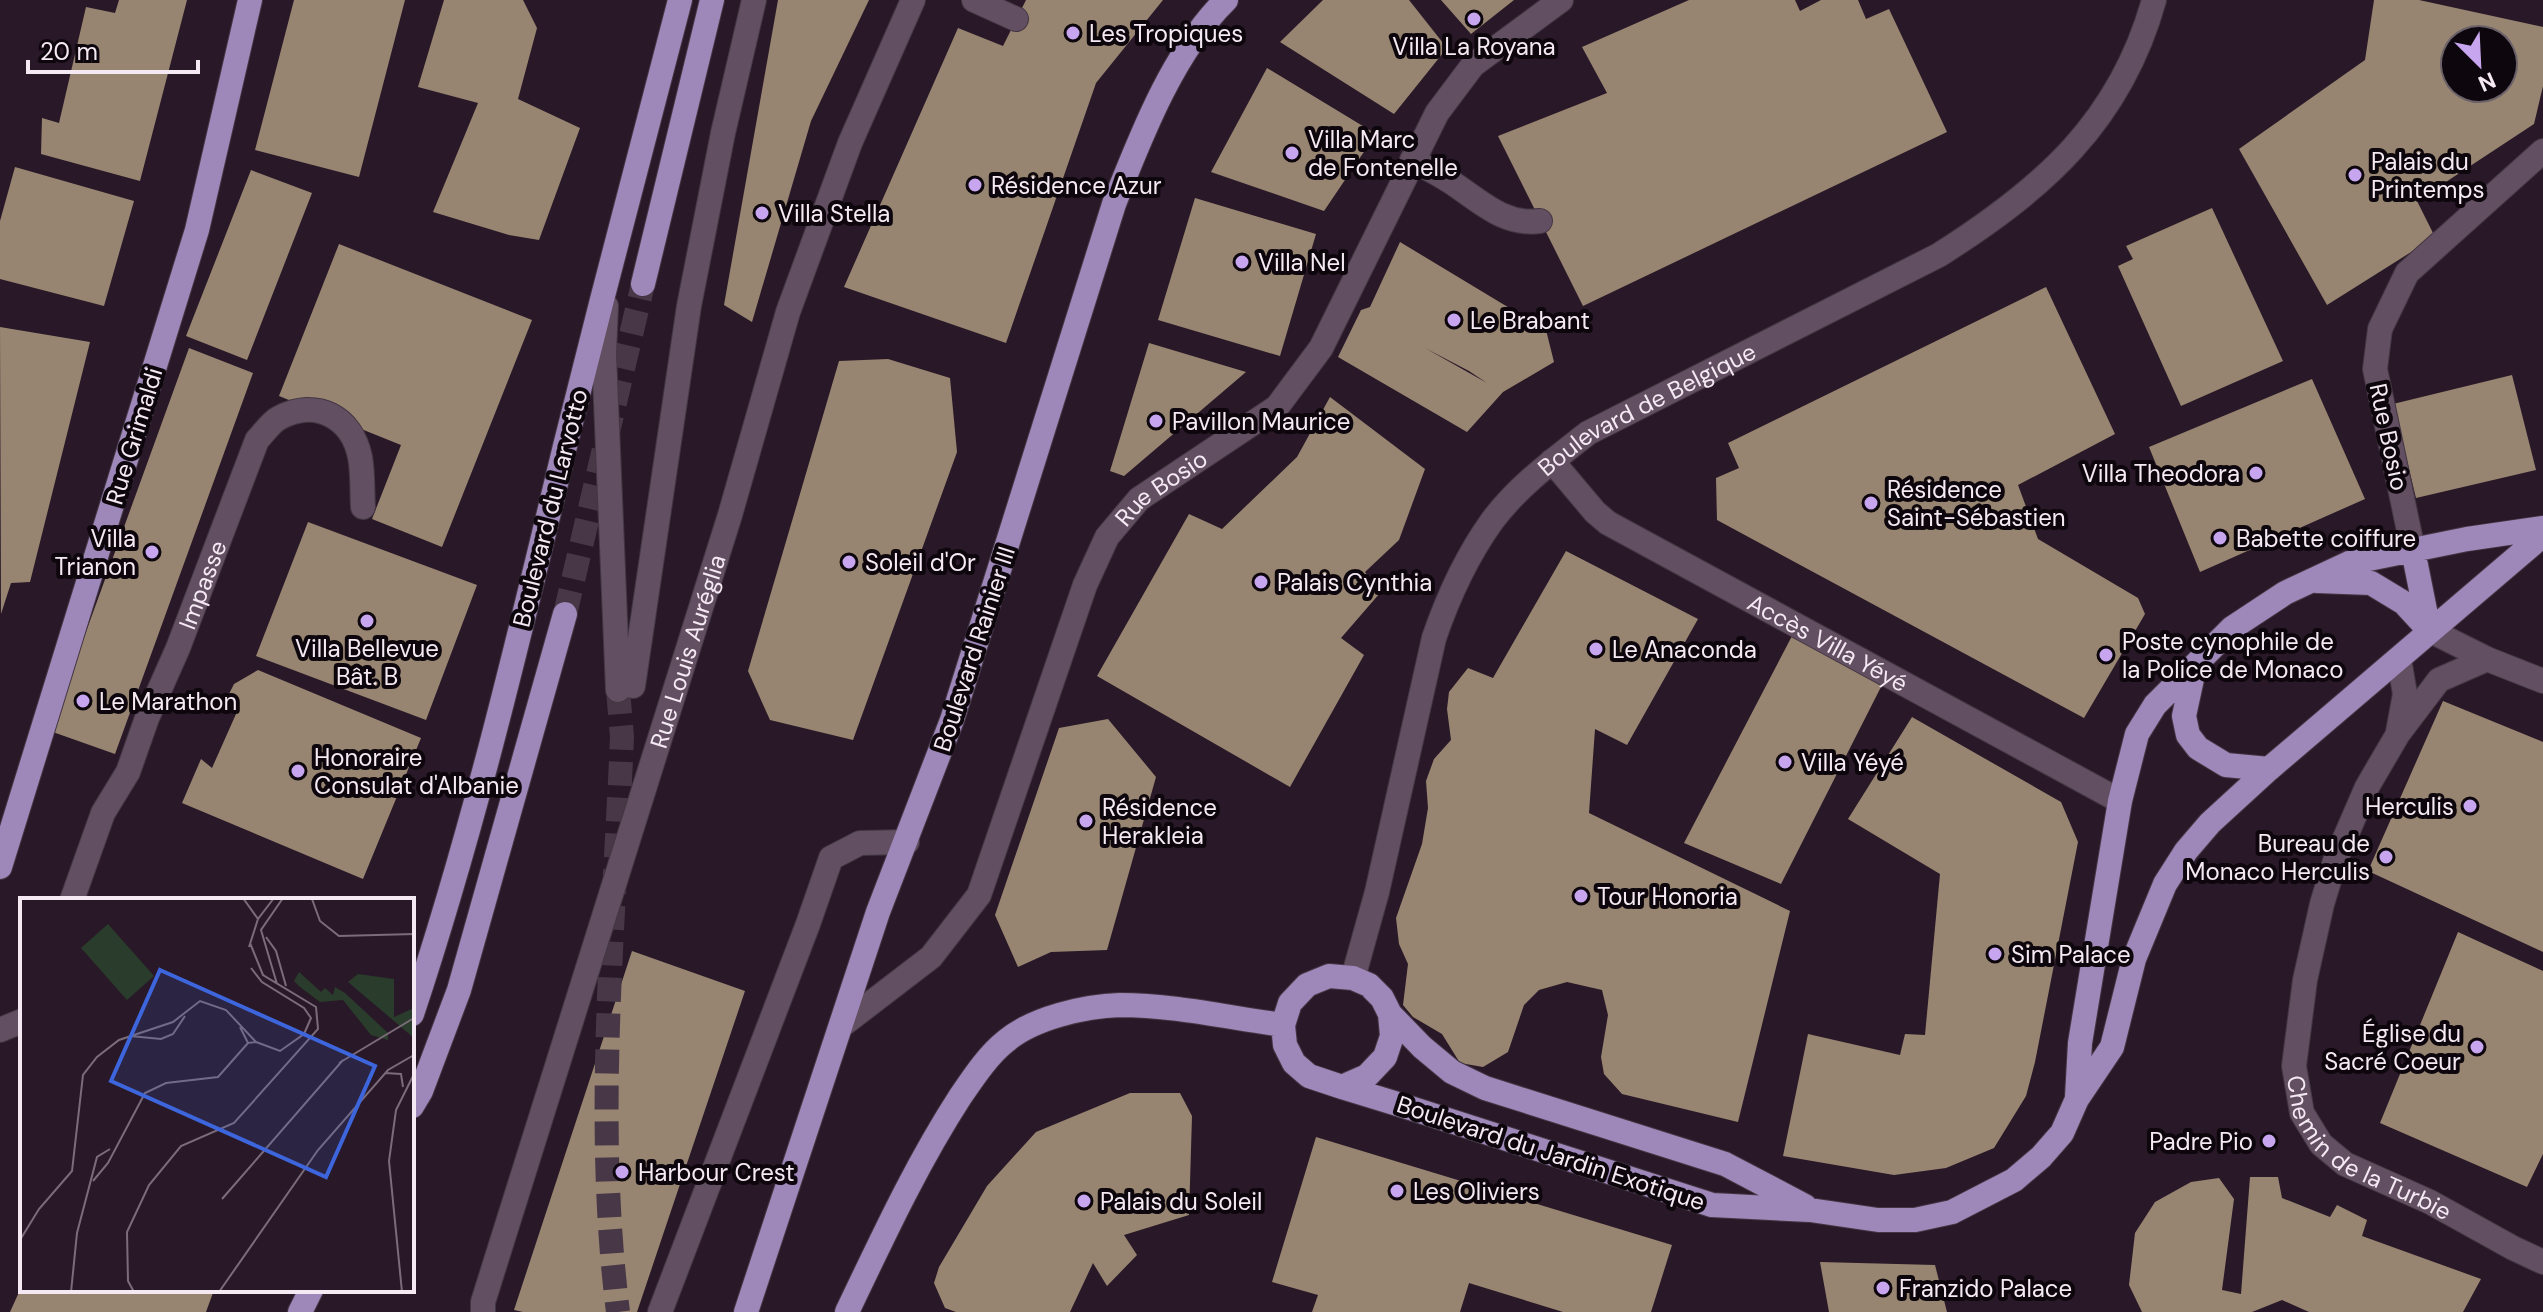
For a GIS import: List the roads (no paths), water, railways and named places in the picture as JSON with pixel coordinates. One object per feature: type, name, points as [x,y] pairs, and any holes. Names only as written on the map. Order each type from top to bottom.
[{"type":"main road","name":"Rue Grimaldi","points":[[0,867],[197,230],[250,0]]},
{"type":"main road","name":"Boulevard du Larvotto","points":[[414,1007],[465,841],[680,0]]},
{"type":"main road","points":[[643,284],[712,0]]},
{"type":"main road","name":"Boulevard Rainier III","points":[[746,1312],[878,912],[952,720],[1114,204],[1143,130],[1179,61],[1226,0]]},
{"type":"main road","points":[[2429,630],[2413,550],[2543,528]]},
{"type":"main road","points":[[2429,630],[2543,535]]},
{"type":"main road","name":"Boulevard du Jardin Exotique","points":[[2077,1099],[2080,1043],[2120,801],[2137,734],[2155,705],[2232,628],[2285,593],[2349,563],[2413,550]]},
{"type":"main road","points":[[2312,581],[2371,583],[2404,603],[2429,630]]},
{"type":"main road","name":"Boulevard du Larvotto","points":[[414,1103],[459,990],[565,614]]},
{"type":"main road","name":"Boulevard du Jardin Exotique","points":[[1342,1087],[1712,1205],[1810,1210],[1878,1220],[1915,1220],[1952,1212],[2014,1180],[2041,1157],[2062,1133],[2077,1099],[2112,1047],[2134,959],[2165,884],[2186,851],[2210,823],[2269,769],[2429,630]]},
{"type":"main road","points":[[2195,665],[2184,716],[2188,735],[2198,748],[2226,765],[2269,769]]},
{"type":"main road","points":[[1329,976],[1353,978],[1369,985],[1382,998],[1390,1014],[1392,1036],[1385,1057],[1367,1076],[1342,1087],[1309,1076],[1294,1063],[1285,1045],[1283,1025],[1290,1003],[1307,985],[1329,976]]},
{"type":"main road","points":[[847,1312],[912,1179],[945,1120],[975,1075],[1006,1040],[1040,1022],[1079,1010],[1120,1005],[1283,1025]]},
{"type":"main road","name":"Boulevard du Jardin Exotique","points":[[1390,1014],[1422,1047],[1463,1078],[1485,1088],[1725,1164],[1810,1210]]},
{"type":"main road","points":[[300,1312],[310,1292]]},
{"type":"street","points":[[607,276],[604,354],[626,688],[689,306],[723,133],[754,0]]},
{"type":"street","name":"Rue Louis Auréglia","points":[[483,1312],[488,1287],[730,515],[788,312],[850,143],[913,0]]},
{"type":"street","points":[[974,0],[1016,19]]},
{"type":"street","name":"Rue Bosio","points":[[841,1026],[931,957],[979,895],[1085,585],[1107,537],[1139,499],[1277,407],[1321,348],[1437,113],[1473,65],[1561,0]]},
{"type":"street","name":"Boulevard de Belgique","points":[[1353,978],[1377,892],[1423,680],[1447,601],[1491,522],[1552,461],[1588,433],[1939,255],[2018,201],[2048,176],[2118,91],[2146,30],[2154,0]]},
{"type":"street","name":"Rue Bosio","points":[[2413,550],[2375,369],[2380,329],[2407,273],[2543,151]]},
{"type":"street","points":[[1412,160],[1449,180],[1500,216],[1527,223],[1540,221]]},
{"type":"street","name":"Impasse","points":[[73,898],[103,813],[128,772],[147,718],[178,648],[257,440],[277,419],[293,412],[313,411],[335,416],[350,430],[360,456],[363,507]]},
{"type":"street","name":"Accès Villa Yéyé","points":[[1552,461],[1608,523],[2120,801]]},
{"type":"street","points":[[2429,630],[2487,659],[2543,681]]},
{"type":"street","name":"Chemin de la Turbie","points":[[2398,734],[2405,694],[2399,659]]},
{"type":"street","name":"Chemin de la Turbie","points":[[2487,659],[2439,680],[2398,734],[2367,787],[2335,861],[2322,904],[2305,980],[2294,1066],[2302,1113],[2321,1144],[2345,1164],[2430,1202],[2543,1262]]},
{"type":"street","points":[[660,1312],[831,858],[860,843],[907,842]]},
{"type":"street","points":[[0,1030],[20,1022]]},
{"type":"tunnel","points":[[565,614],[643,284]]},
{"type":"tunnel","points":[[618,690],[622,737],[607,1097],[607,1169],[618,1312]]},
{"type":"place","name":"Villa La Royana","points":[[1474,19]]},
{"type":"place","name":"Les Tropiques","points":[[1073,33]]},
{"type":"place","name":"Villa Marc de Fontenelle","points":[[1292,153]]},
{"type":"place","name":"Palais du Printemps","points":[[2355,175]]},
{"type":"place","name":"Résidence Azur","points":[[975,185]]},
{"type":"place","name":"Villa Stella","points":[[762,213]]},
{"type":"place","name":"Villa Nel","points":[[1242,262]]},
{"type":"place","name":"Le Brabant","points":[[1454,320]]},
{"type":"place","name":"Pavillon Maurice","points":[[1156,421]]},
{"type":"place","name":"Villa Theodora","points":[[2256,473]]},
{"type":"place","name":"Résidence Saint-Sébastien","points":[[1871,503]]},
{"type":"place","name":"Babette coiffure","points":[[2220,538]]},
{"type":"place","name":"Villa Trianon","points":[[152,552]]},
{"type":"place","name":"Soleil d'Or","points":[[849,562]]},
{"type":"place","name":"Palais Cynthia","points":[[1261,582]]},
{"type":"place","name":"Villa Bellevue Bât. B","points":[[367,621]]},
{"type":"place","name":"Le Anaconda","points":[[1596,649]]},
{"type":"place","name":"Poste cynophile de la Police de Monaco","points":[[2106,655]]},
{"type":"place","name":"Le Marathon","points":[[83,701]]},
{"type":"place","name":"Villa Yéyé","points":[[1785,762]]},
{"type":"place","name":"Honoraire Consulat d'Albanie","points":[[298,771]]},
{"type":"place","name":"Herculis","points":[[2470,806]]},
{"type":"place","name":"Résidence Herakleia","points":[[1086,821]]},
{"type":"place","name":"Bureau de Monaco Herculis","points":[[2386,857]]},
{"type":"place","name":"Tour Honoria","points":[[1581,896]]},
{"type":"place","name":"Sim Palace","points":[[1995,954]]},
{"type":"place","name":"Église du Sacré Coeur","points":[[2477,1047]]},
{"type":"place","name":"Padre Pio","points":[[2269,1141]]},
{"type":"place","name":"Harbour Crest","points":[[622,1172]]},
{"type":"place","name":"Les Oliviers","points":[[1397,1191]]},
{"type":"place","name":"Palais du Soleil","points":[[1084,1201]]},
{"type":"place","name":"Franzido Palace","points":[[1883,1288]]}]
